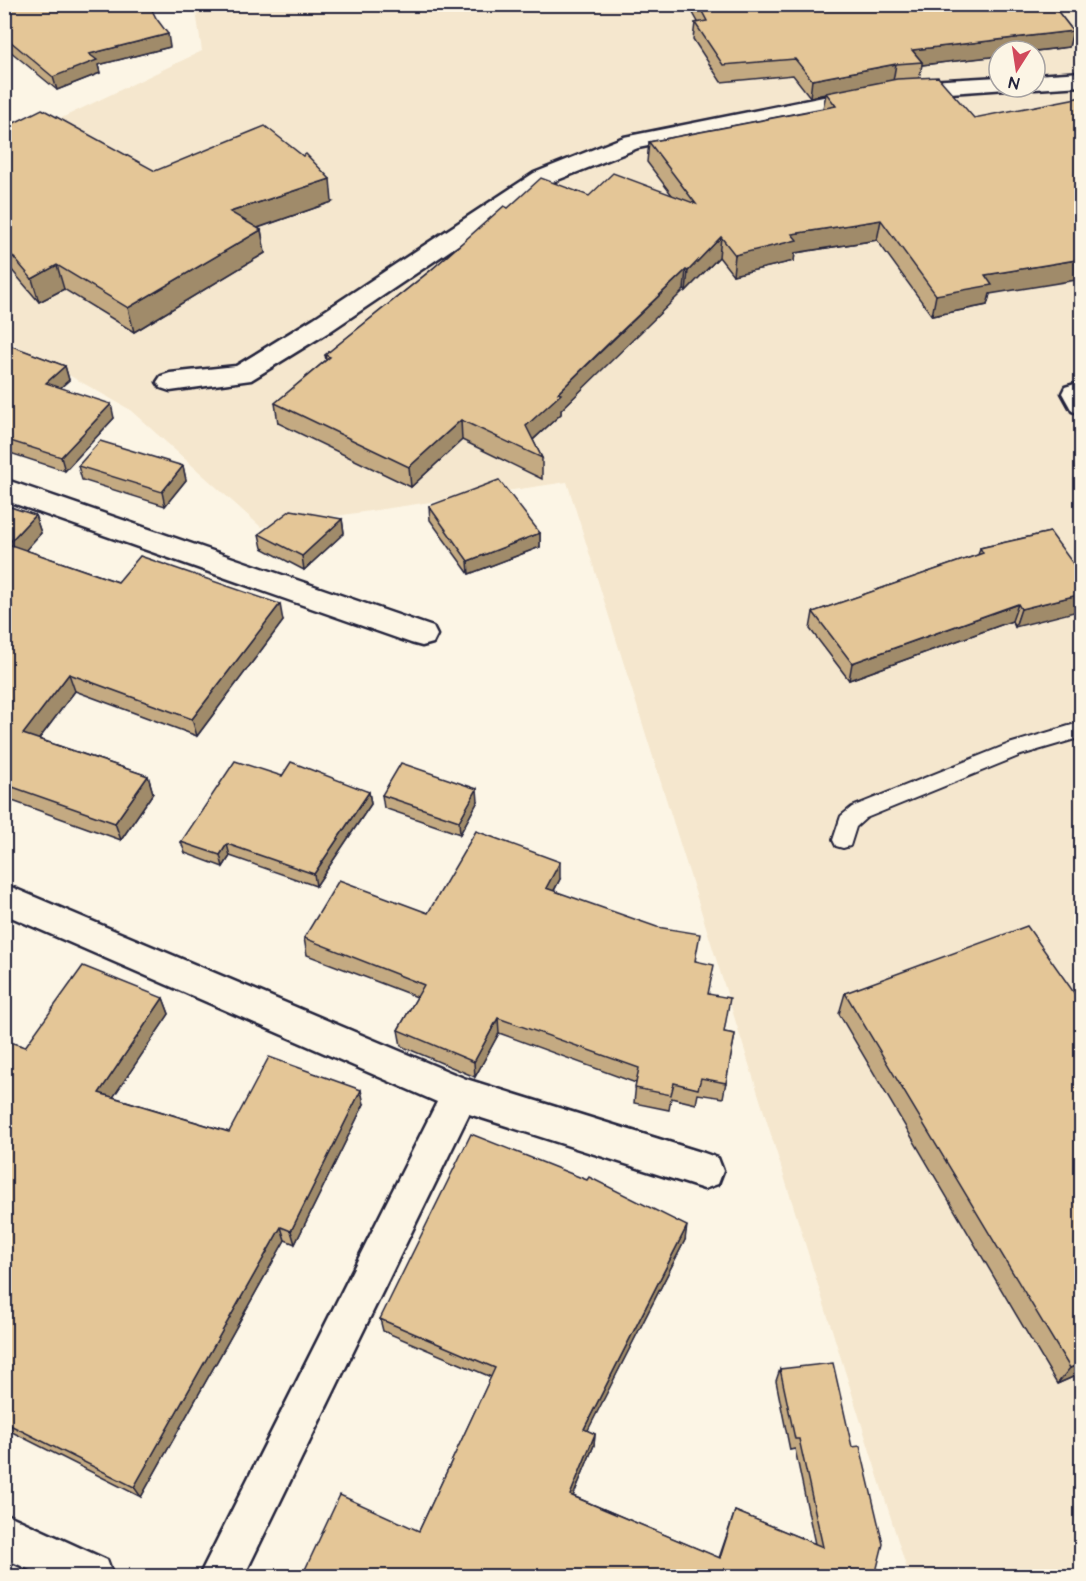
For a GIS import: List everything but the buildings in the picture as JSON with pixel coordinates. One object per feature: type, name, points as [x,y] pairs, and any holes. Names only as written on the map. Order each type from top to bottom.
[{"type":"street","points":[[1047,81],[1082,79]]},
{"type":"street","points":[[170,382],[242,374],[322,324],[542,178],[632,142],[893,90],[987,85]]},
{"type":"street","points":[[4,489],[422,635]]},
{"type":"street","points":[[4,898],[460,1094],[704,1171]]},
{"type":"street","points":[[221,1576],[460,1094]]},
{"type":"street","points":[[4,1535],[91,1576]]},
{"type":"lane","points":[[843,840],[845,825],[850,817],[1016,749],[1082,729]]},
{"type":"shaded area","points":[[195,5],[1081,5],[1081,1576],[909,1576],[567,482],[261,527],[129,409],[5,339],[5,145],[202,51]]}]
